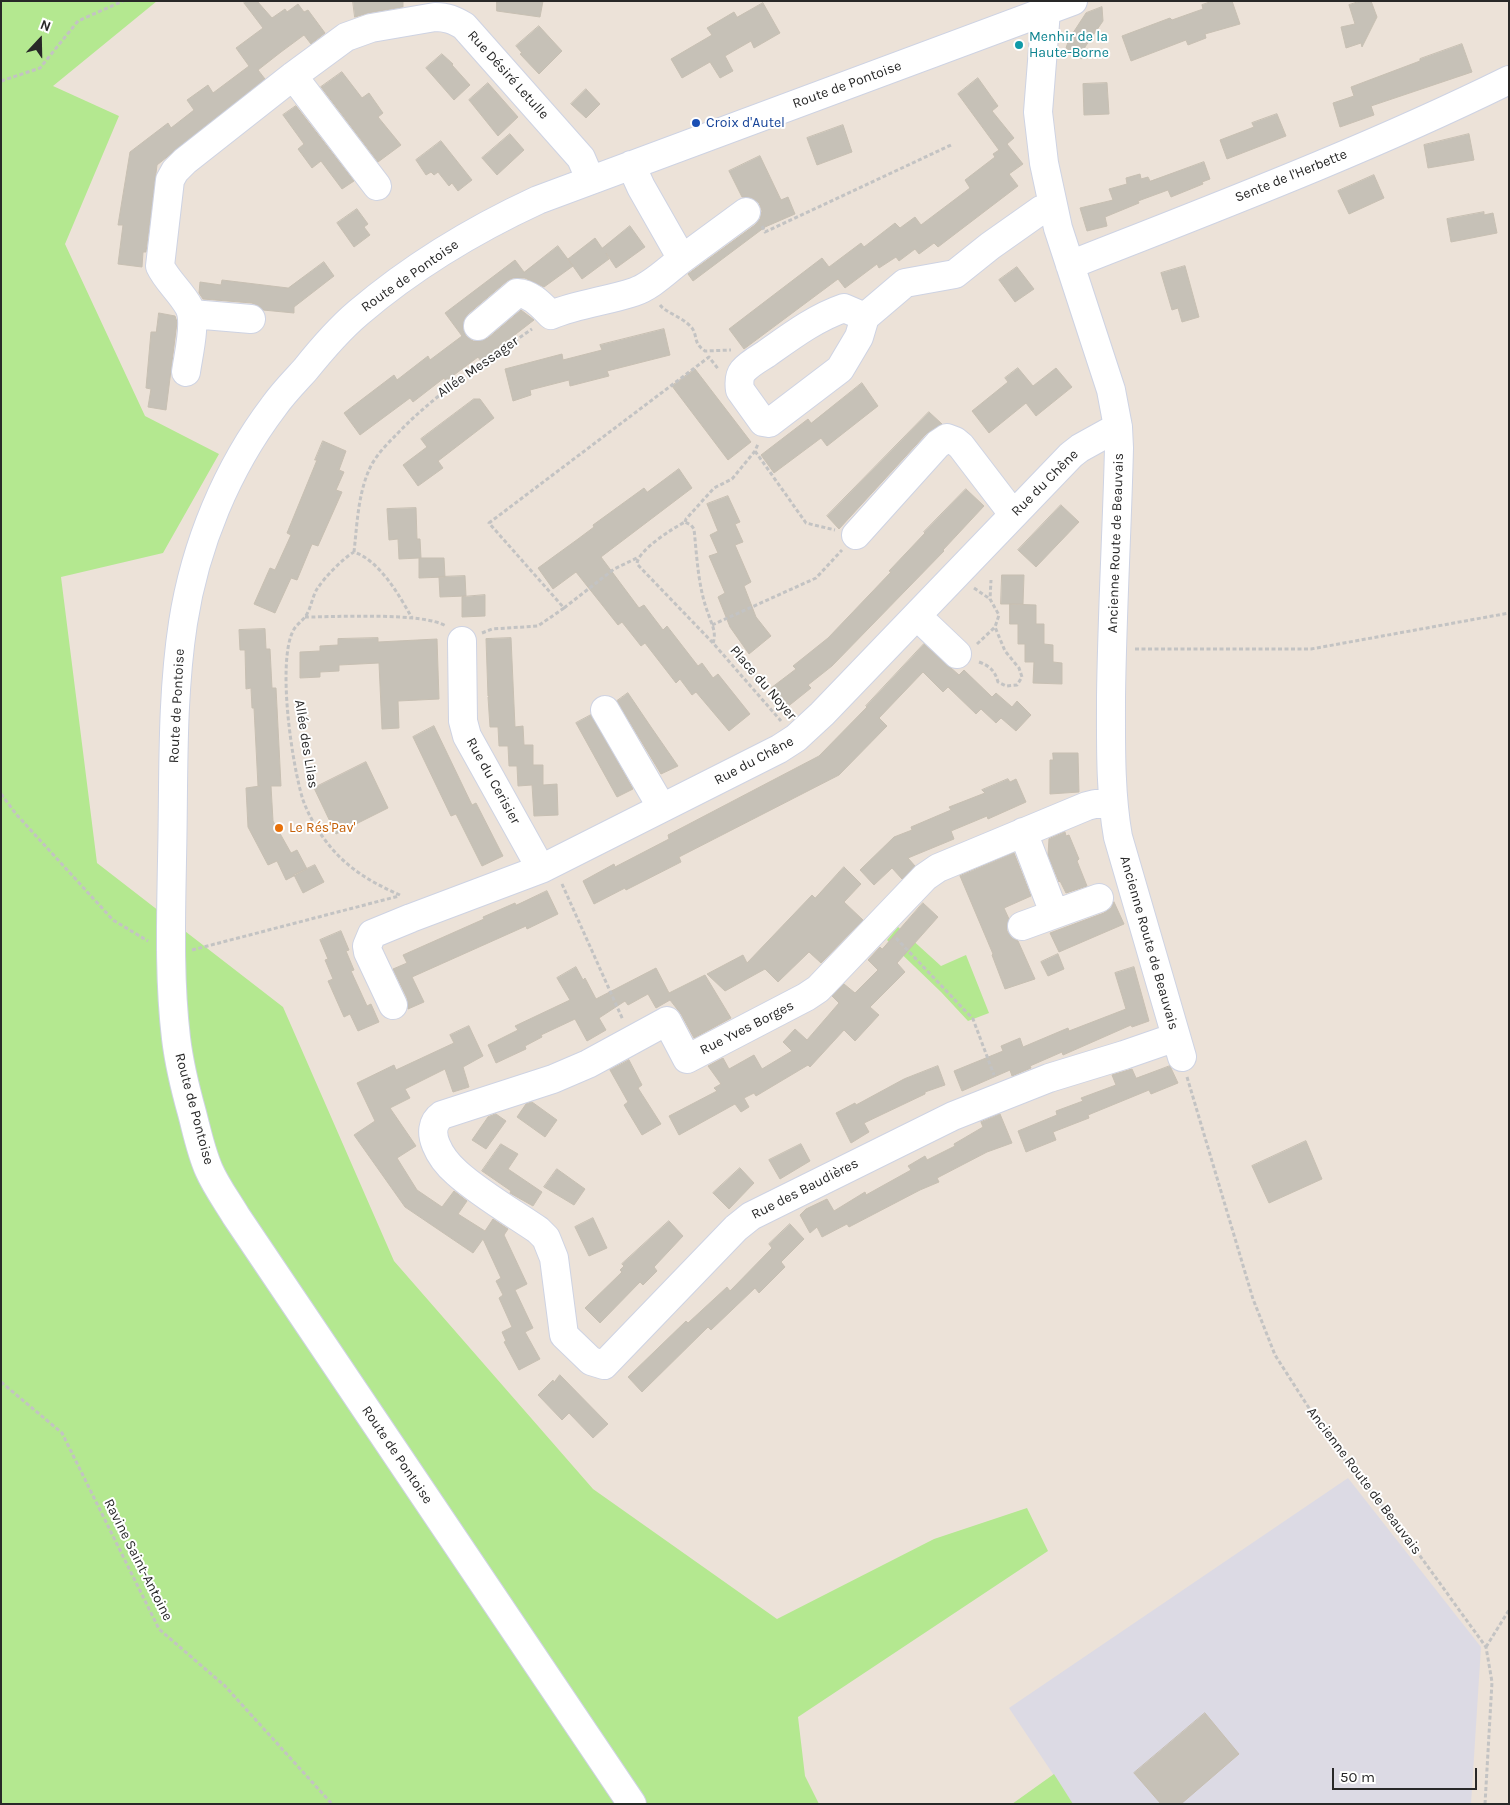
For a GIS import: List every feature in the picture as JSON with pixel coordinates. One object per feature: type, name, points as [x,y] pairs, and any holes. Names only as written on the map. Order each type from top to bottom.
[{"type":"street","name":"Route de Pontoise","points":[[632,1804],[241,1224],[209,1170],[183,1079],[176,1038],[171,955],[175,727],[179,655],[184,619],[199,554],[235,466],[274,406],[318,354],[355,316],[390,286],[438,253],[500,218],[538,200],[1064,4]]},
{"type":"street","name":"Ancienne Route de Beauvais","points":[[1064,4],[1038,112],[1044,163],[1052,206],[1107,376],[1118,427],[1119,467],[1112,652],[1111,749],[1114,804],[1118,838],[1179,1047]]},
{"type":"street","name":"Rue Désiré Letulle","points":[[192,314],[189,306],[163,273],[160,266],[170,180],[175,171],[185,161],[293,76],[356,32],[436,17],[455,20],[464,26],[581,158],[590,180]]},
{"type":"street","points":[[293,76],[376,186]]},
{"type":"street","name":"Sente de l'Herbette","points":[[1070,265],[1409,127],[1509,80]]},
{"type":"street","points":[[631,165],[641,187],[682,259]]},
{"type":"street","points":[[865,317],[844,308],[830,313],[792,336],[743,371],[740,376],[740,390],[765,423],[768,423],[840,369],[859,336],[865,317],[905,283],[955,274],[990,246],[1041,210],[1052,206]]},
{"type":"street","points":[[478,326],[517,293],[526,294],[551,315],[567,309],[635,292],[647,286],[746,212]]},
{"type":"street","points":[[186,372],[192,314],[251,320]]},
{"type":"street","name":"Rue du Chêne","points":[[393,1005],[368,952],[367,946],[372,934],[547,866],[780,749],[796,738],[822,714],[1071,455],[1118,427]]},
{"type":"street","points":[[856,535],[938,444],[947,438],[961,446],[1013,514]]},
{"type":"street","points":[[917,616],[969,653]]},
{"type":"street","name":"Rue du Cerisier","points":[[462,641],[463,720],[467,736],[547,866]]},
{"type":"street","points":[[605,710],[662,808]]},
{"type":"street","name":"Rue Yves Borges","points":[[538,1230],[456,1172],[439,1150],[432,1131],[437,1119],[442,1115],[553,1079],[588,1064],[666,1021],[687,1059],[818,989],[925,878],[938,868],[1087,806],[1114,804]]},
{"type":"street","points":[[1023,832],[1054,913]]},
{"type":"street","points":[[1022,926],[1099,898]]},
{"type":"street","name":"Rue des Baudières","points":[[538,1230],[546,1238],[554,1258],[564,1335],[591,1361],[604,1365],[736,1228],[750,1216],[953,1116],[1002,1096],[1049,1078],[1124,1055],[1179,1047]]},
{"type":"path","points":[[1,81],[40,68],[78,21],[123,1]]},
{"type":"path","points":[[746,212],[754,213],[765,232],[951,145]]},
{"type":"path","points":[[647,286],[663,309],[678,316],[692,329],[698,346],[721,373]]},
{"type":"path","name":"Allée Messager","points":[[354,552],[363,489],[370,469],[378,455],[417,413],[438,394],[551,315]]},
{"type":"path","points":[[705,352],[736,350],[752,364]]},
{"type":"path","points":[[564,608],[489,523],[708,358]]},
{"type":"path","points":[[305,617],[412,618],[440,623],[454,631],[462,641],[492,629],[538,626],[614,569],[637,558],[685,522],[714,488],[732,480],[755,451],[765,423]]},
{"type":"path","points":[[712,625],[816,578],[856,535],[806,523],[755,451]]},
{"type":"path","name":"Place du Noyer","points":[[685,522],[694,529],[701,586],[715,636],[713,643]]},
{"type":"path","points":[[354,552],[363,555],[394,587],[412,618]]},
{"type":"path","name":"Allée des Lilas","points":[[171,955],[400,896],[374,884],[354,871],[324,839],[310,817],[303,799],[289,723],[286,681],[289,642],[292,631],[298,622],[305,617],[317,589],[346,556],[354,552]]},
{"type":"path","name":"Place du Noyer","points":[[637,558],[637,564],[713,643],[796,738]]},
{"type":"path","points":[[991,580],[990,599],[999,615],[995,627],[969,653],[996,672],[998,682],[1006,686],[1017,685],[1022,677],[1019,668],[1005,652],[995,627]]},
{"type":"path","points":[[1112,652],[1131,649],[1311,648],[1509,613]]},
{"type":"path","points":[[1,794],[16,814],[113,920],[171,955]]},
{"type":"path","points":[[547,866],[632,1039]]},
{"type":"path","points":[[881,924],[973,1020],[1002,1096]]},
{"type":"path","name":"Ancienne Route de Beauvais","points":[[1179,1047],[1253,1299],[1275,1355],[1340,1454],[1394,1520],[1486,1648],[1492,1682],[1485,1804]]},
{"type":"path","name":"Ravine Saint-Antoine","points":[[1,1382],[62,1433],[159,1629],[225,1686],[332,1804]]},
{"type":"path","points":[[1486,1648],[1509,1610]]},
{"type":"shaded area","points":[[1348,1478],[1481,1647],[1471,1804],[1073,1804],[1009,1708]]},
{"type":"green space","points":[[1,1],[157,1],[53,86],[119,116],[65,244],[145,416],[219,454],[163,553],[61,577],[97,863],[283,1007],[394,1261],[593,1489],[777,1619],[934,1539],[1027,1508],[1048,1551],[798,1717],[805,1776],[819,1804],[1,1804]]},
{"type":"green space","points":[[898,927],[941,966],[966,955],[989,1013],[968,1021],[887,940]]},
{"type":"green space","points":[[1054,1774],[1073,1804],[1012,1804]]},
{"type":"building","points":[[246,1],[257,1],[272,18],[285,9],[287,12],[298,4],[304,12],[308,10],[325,33],[311,44],[304,35],[258,70],[265,79],[157,165],[146,252],[143,252],[142,267],[118,264],[123,225],[118,225],[130,152],[168,123],[171,128],[194,110],[187,100],[208,85],[213,93],[249,66],[236,48],[263,28],[244,3]]},
{"type":"building","points":[[353,1],[403,1],[403,7],[355,17]]},
{"type":"building","points":[[497,1],[543,1],[540,17],[497,11]]},
{"type":"building","points":[[1213,1],[1232,1],[1240,24],[1205,34],[1206,38],[1188,45],[1186,40],[1131,61],[1122,36],[1170,18],[1172,20],[1203,9],[1202,5]]},
{"type":"building","points":[[1361,1],[1371,1],[1377,17],[1362,47],[1361,43],[1346,48],[1341,27],[1355,24],[1349,5]]},
{"type":"building","points":[[763,3],[780,33],[754,48],[751,41],[725,56],[733,71],[720,78],[710,62],[682,78],[671,59],[712,35],[707,28],[734,12],[737,17]]},
{"type":"building","points":[[1102,7],[1103,21],[1085,47],[1082,59],[1066,48],[1069,39],[1086,13]]},
{"type":"building","points":[[539,26],[562,51],[539,74],[520,54],[522,53],[516,46]]},
{"type":"building","points":[[1462,44],[1472,72],[1371,106],[1374,115],[1340,127],[1333,103],[1354,96],[1351,87]]},
{"type":"building","points":[[442,54],[470,85],[454,100],[426,68]]},
{"type":"building","points":[[342,72],[362,98],[369,93],[383,113],[378,117],[401,145],[378,162],[321,87]]},
{"type":"building","points":[[978,78],[998,106],[992,111],[1014,138],[1007,144],[1023,164],[1009,174],[1018,186],[938,247],[934,243],[919,254],[915,249],[899,261],[896,257],[879,268],[877,264],[845,288],[838,279],[744,349],[729,329],[822,258],[829,267],[861,243],[864,247],[895,223],[900,228],[915,217],[921,225],[970,188],[965,180],[995,157],[993,154],[999,150],[958,94]]},
{"type":"building","points":[[488,83],[518,117],[498,136],[469,100]]},
{"type":"building","points":[[1107,83],[1109,114],[1084,115],[1083,84]]},
{"type":"building","points":[[586,89],[600,104],[586,118],[571,104]]},
{"type":"building","points":[[296,106],[354,181],[342,189],[321,161],[312,168],[298,149],[304,144],[283,115]]},
{"type":"building","points":[[1277,114],[1286,136],[1227,159],[1220,140],[1254,127],[1252,123]]},
{"type":"building","points":[[843,125],[852,152],[817,165],[807,138]]},
{"type":"building","points":[[510,134],[524,150],[497,175],[482,158]]},
{"type":"building","points":[[1469,134],[1474,160],[1428,168],[1424,145]]},
{"type":"building","points":[[441,141],[472,180],[458,191],[452,183],[449,186],[438,172],[434,175],[431,172],[426,175],[416,160]]},
{"type":"building","points":[[760,156],[781,200],[788,197],[795,214],[765,227],[693,281],[688,274],[755,225],[760,219],[762,211],[759,203],[752,198],[742,197],[729,171]]},
{"type":"building","points":[[1204,162],[1210,179],[1202,182],[1203,184],[1171,197],[1168,190],[1138,201],[1139,203],[1105,217],[1107,226],[1087,231],[1080,208],[1113,200],[1109,189],[1127,184],[1126,178],[1140,174],[1141,179],[1148,177],[1150,181]]},
{"type":"building","points":[[1374,175],[1384,198],[1349,214],[1338,191]]},
{"type":"building","points":[[357,209],[368,224],[364,227],[370,235],[354,247],[337,223]]},
{"type":"building","points":[[1484,212],[1484,215],[1493,213],[1497,233],[1451,242],[1447,219]]},
{"type":"building","points":[[630,226],[645,247],[616,268],[606,253],[609,259],[582,279],[568,259],[595,238],[602,248]]},
{"type":"building","points":[[558,246],[573,266],[544,287],[525,278],[513,278],[507,281],[468,314],[464,320],[463,328],[466,336],[473,341],[480,341],[488,338],[521,310],[534,320],[481,361],[478,357],[446,381],[444,378],[413,402],[410,398],[360,435],[344,413],[394,375],[397,380],[428,356],[430,360],[462,336],[445,313],[515,260],[524,272]]},
{"type":"building","points":[[324,262],[334,276],[294,307],[294,313],[263,310],[252,303],[203,299],[199,293],[200,282],[221,285],[222,280],[288,288]]},
{"type":"building","points":[[1185,266],[1199,317],[1182,322],[1178,308],[1172,310],[1161,273]]},
{"type":"building","points":[[1017,267],[1034,289],[1015,302],[999,280]]},
{"type":"building","points":[[159,313],[175,316],[177,322],[166,410],[148,407],[151,389],[146,388],[151,332],[156,332]]},
{"type":"building","points":[[664,329],[670,355],[607,371],[609,376],[570,386],[569,380],[530,390],[531,395],[513,401],[505,369],[562,354],[563,360],[602,350],[600,345]]},
{"type":"building","points":[[1018,368],[1033,386],[1056,368],[1072,387],[1036,416],[1026,403],[989,433],[972,411],[1008,382],[1005,378]]},
{"type":"building","points":[[695,369],[751,442],[728,460],[672,386]]},
{"type":"building","points":[[862,383],[878,406],[827,446],[821,438],[774,473],[761,455],[808,419],[811,423]]},
{"type":"building","points":[[474,399],[480,399],[494,418],[438,461],[443,468],[418,486],[403,465],[427,447],[421,439]]},
{"type":"building","points":[[929,412],[942,424],[926,434],[839,529],[827,516]]},
{"type":"building","points":[[323,441],[346,451],[339,470],[344,472],[336,490],[342,492],[318,546],[312,544],[297,580],[291,578],[275,613],[254,604],[270,568],[275,570],[291,535],[287,533]]},
{"type":"building","points":[[679,469],[692,488],[601,557],[639,608],[644,605],[663,630],[667,626],[698,666],[702,663],[713,678],[718,674],[750,714],[729,731],[696,692],[692,695],[680,679],[676,683],[645,643],[641,646],[622,622],[618,625],[576,572],[553,589],[538,568],[644,488],[647,492]]},
{"type":"building","points":[[966,489],[984,506],[944,551],[832,666],[808,685],[811,688],[786,708],[771,688],[796,669],[793,666],[828,638],[891,572],[889,571],[924,532]]},
{"type":"building","points":[[728,496],[740,522],[735,524],[743,542],[735,545],[751,582],[744,586],[756,617],[771,636],[749,654],[730,627],[718,597],[725,593],[709,556],[718,553],[710,535],[718,531],[707,504]]},
{"type":"building","points":[[1061,505],[1079,522],[1036,567],[1018,550]]},
{"type":"building","points":[[416,508],[417,539],[420,539],[421,558],[444,558],[445,577],[419,578],[419,558],[399,559],[398,539],[389,540],[387,509]]},
{"type":"building","points":[[1002,575],[1024,575],[1023,604],[1001,604]]},
{"type":"building","points":[[465,576],[466,596],[440,597],[439,577]]},
{"type":"building","points":[[485,595],[485,616],[462,617],[462,597]]},
{"type":"building","points":[[1010,604],[1036,605],[1036,624],[1044,624],[1044,644],[1053,645],[1053,662],[1062,663],[1062,684],[1033,683],[1034,662],[1025,662],[1025,644],[1018,644],[1018,624],[1010,624]]},
{"type":"building","points":[[265,629],[266,649],[270,649],[272,688],[276,688],[281,786],[271,786],[273,821],[291,853],[297,850],[307,869],[286,880],[277,861],[268,865],[248,827],[246,788],[260,786],[258,786],[254,708],[252,708],[251,688],[246,689],[245,650],[240,650],[239,630]]},
{"type":"building","points":[[378,638],[378,642],[437,639],[439,699],[398,701],[399,728],[382,729],[379,663],[339,665],[339,671],[320,672],[320,677],[300,678],[300,652],[320,651],[320,646],[338,645],[338,639]]},
{"type":"building","points":[[511,638],[515,727],[523,726],[524,745],[533,745],[533,765],[543,765],[543,785],[557,784],[558,815],[534,816],[532,785],[518,786],[517,766],[509,766],[508,746],[499,746],[498,727],[490,727],[486,639]]},
{"type":"building","points":[[924,644],[959,675],[964,670],[992,697],[996,693],[1012,707],[1017,701],[1031,715],[1016,731],[1001,718],[996,723],[981,709],[976,714],[948,687],[943,692],[923,672],[879,718],[887,726],[839,775],[679,857],[681,862],[594,904],[583,881],[614,864],[615,867],[669,839],[668,835],[819,756],[867,707]]},
{"type":"building","points":[[628,693],[678,766],[661,774],[617,701]]},
{"type":"building","points":[[591,715],[633,789],[617,797],[576,723]]},
{"type":"building","points":[[434,726],[472,805],[476,803],[503,856],[482,866],[456,814],[451,816],[413,737]]},
{"type":"building","points":[[1053,753],[1078,753],[1079,792],[1050,794],[1050,760],[1053,760]]},
{"type":"building","points":[[366,762],[388,808],[336,834],[314,788]]},
{"type":"building","points":[[1008,779],[1010,782],[1016,779],[1026,802],[988,819],[987,816],[951,831],[954,839],[908,858],[915,866],[902,879],[892,868],[874,885],[860,870],[894,837],[912,830],[911,827],[951,810],[949,807],[985,793],[982,790]]},
{"type":"building","points":[[1065,832],[1066,836],[1069,835],[1079,859],[1077,861],[1087,886],[1066,893],[1059,882],[1048,855],[1049,839]]},
{"type":"building","points":[[1014,853],[1031,896],[1004,908],[1009,919],[1007,931],[1012,938],[1018,941],[1035,979],[1005,989],[993,954],[960,876]]},
{"type":"building","points":[[315,865],[324,882],[303,893],[294,875]]},
{"type":"building","points":[[844,867],[861,884],[844,902],[863,920],[821,963],[809,952],[778,982],[765,969],[725,991],[707,974],[743,955],[747,963],[812,895],[815,898]]},
{"type":"building","points":[[547,891],[558,914],[527,929],[526,926],[412,977],[424,1002],[408,1009],[407,998],[393,969],[407,963],[403,955],[484,919],[483,917]]},
{"type":"building","points":[[1114,902],[1124,924],[1059,952],[1050,933],[1104,913],[1111,908]]},
{"type":"building","points":[[923,903],[938,917],[897,963],[905,972],[870,1007],[879,1015],[855,1041],[844,1030],[810,1067],[808,1065],[756,1096],[754,1093],[744,1098],[749,1107],[741,1112],[735,1104],[679,1135],[669,1116],[717,1091],[714,1088],[721,1084],[708,1066],[723,1058],[729,1069],[754,1055],[762,1069],[792,1051],[783,1042],[795,1029],[807,1040],[839,1003],[832,996],[844,984],[855,993],[878,970],[868,960],[880,947],[882,949]]},
{"type":"building","points":[[341,931],[349,950],[346,951],[354,970],[351,971],[367,1006],[371,1004],[379,1022],[358,1031],[350,1014],[344,1017],[328,981],[333,979],[325,960],[328,959],[320,940]]},
{"type":"building","points":[[1058,954],[1064,969],[1048,976],[1041,962]]},
{"type":"building","points":[[576,967],[583,980],[585,978],[596,999],[656,968],[669,993],[705,975],[731,1018],[694,1038],[681,1014],[670,1000],[656,1008],[648,994],[628,1005],[625,1001],[599,1018],[606,1030],[587,1041],[575,1019],[541,1035],[542,1037],[525,1046],[526,1049],[496,1063],[488,1045],[518,1030],[515,1026],[570,1000],[557,978]]},
{"type":"building","points":[[1134,967],[1149,1021],[1132,1027],[1131,1025],[1063,1055],[1062,1052],[1012,1076],[1010,1070],[962,1091],[954,1071],[1003,1051],[1001,1046],[1020,1038],[1023,1047],[1068,1028],[1069,1031],[1126,1009],[1115,973]]},
{"type":"building","points":[[469,1026],[483,1056],[463,1067],[469,1087],[453,1092],[445,1069],[405,1089],[410,1098],[390,1108],[416,1146],[397,1158],[417,1190],[442,1207],[454,1191],[467,1201],[458,1214],[485,1231],[493,1219],[508,1229],[504,1235],[527,1284],[515,1290],[533,1328],[525,1332],[540,1359],[519,1370],[504,1342],[506,1341],[502,1332],[512,1327],[499,1298],[503,1295],[496,1281],[501,1278],[483,1239],[473,1253],[405,1207],[354,1135],[375,1121],[357,1083],[394,1065],[396,1070],[454,1043],[450,1035]]},
{"type":"building","points":[[629,1060],[642,1085],[638,1088],[661,1124],[642,1135],[624,1105],[628,1102],[610,1070]]},
{"type":"building","points":[[938,1066],[945,1085],[925,1092],[925,1094],[864,1123],[869,1132],[851,1143],[836,1113],[855,1103],[856,1105],[904,1079]]},
{"type":"building","points":[[1170,1066],[1178,1083],[1151,1094],[1149,1090],[1088,1115],[1089,1118],[1053,1132],[1056,1140],[1026,1152],[1018,1131],[1057,1115],[1056,1111],[1083,1101],[1081,1098],[1116,1085],[1112,1075],[1132,1069],[1136,1078]]},
{"type":"building","points":[[532,1102],[557,1120],[545,1137],[517,1117],[526,1104]]},
{"type":"building","points":[[496,1114],[506,1121],[486,1149],[472,1140],[488,1117]]},
{"type":"building","points":[[1000,1114],[1012,1143],[987,1152],[937,1178],[939,1182],[849,1227],[847,1224],[822,1237],[817,1227],[810,1233],[800,1215],[806,1209],[827,1199],[834,1211],[865,1192],[866,1195],[911,1170],[908,1166],[925,1156],[927,1160],[955,1146],[954,1144],[983,1127],[981,1122]]},
{"type":"building","points":[[1306,1141],[1322,1179],[1269,1203],[1252,1166]]},
{"type":"building","points":[[501,1144],[518,1154],[508,1169],[542,1192],[533,1206],[510,1193],[511,1191],[482,1171]]},
{"type":"building","points":[[801,1144],[810,1161],[780,1179],[769,1160]]},
{"type":"building","points":[[740,1168],[754,1183],[729,1209],[713,1193]]},
{"type":"building","points":[[557,1169],[585,1189],[574,1205],[544,1187]]},
{"type":"building","points":[[593,1218],[607,1248],[589,1256],[575,1227]]},
{"type":"building","points":[[669,1221],[683,1236],[654,1267],[657,1271],[643,1285],[640,1282],[600,1323],[585,1308],[622,1272],[620,1270],[624,1266],[622,1264]]},
{"type":"building","points":[[790,1224],[804,1239],[781,1262],[785,1267],[759,1293],[755,1288],[711,1330],[708,1327],[642,1392],[628,1377],[686,1321],[688,1323],[727,1287],[730,1291],[772,1248],[769,1244]]},
{"type":"building","points":[[560,1375],[608,1424],[593,1438],[569,1413],[562,1420],[538,1395]]},
{"type":"building","points":[[1205,1713],[1239,1754],[1181,1804],[1161,1804],[1134,1773]]},
{"type":"place","name":"Menhir de la Haute-Borne","points":[[1019,45]]},
{"type":"place","name":"Croix d'Autel","points":[[696,123]]},
{"type":"place","name":"Le Rés'Pav'","points":[[279,828]]}]
